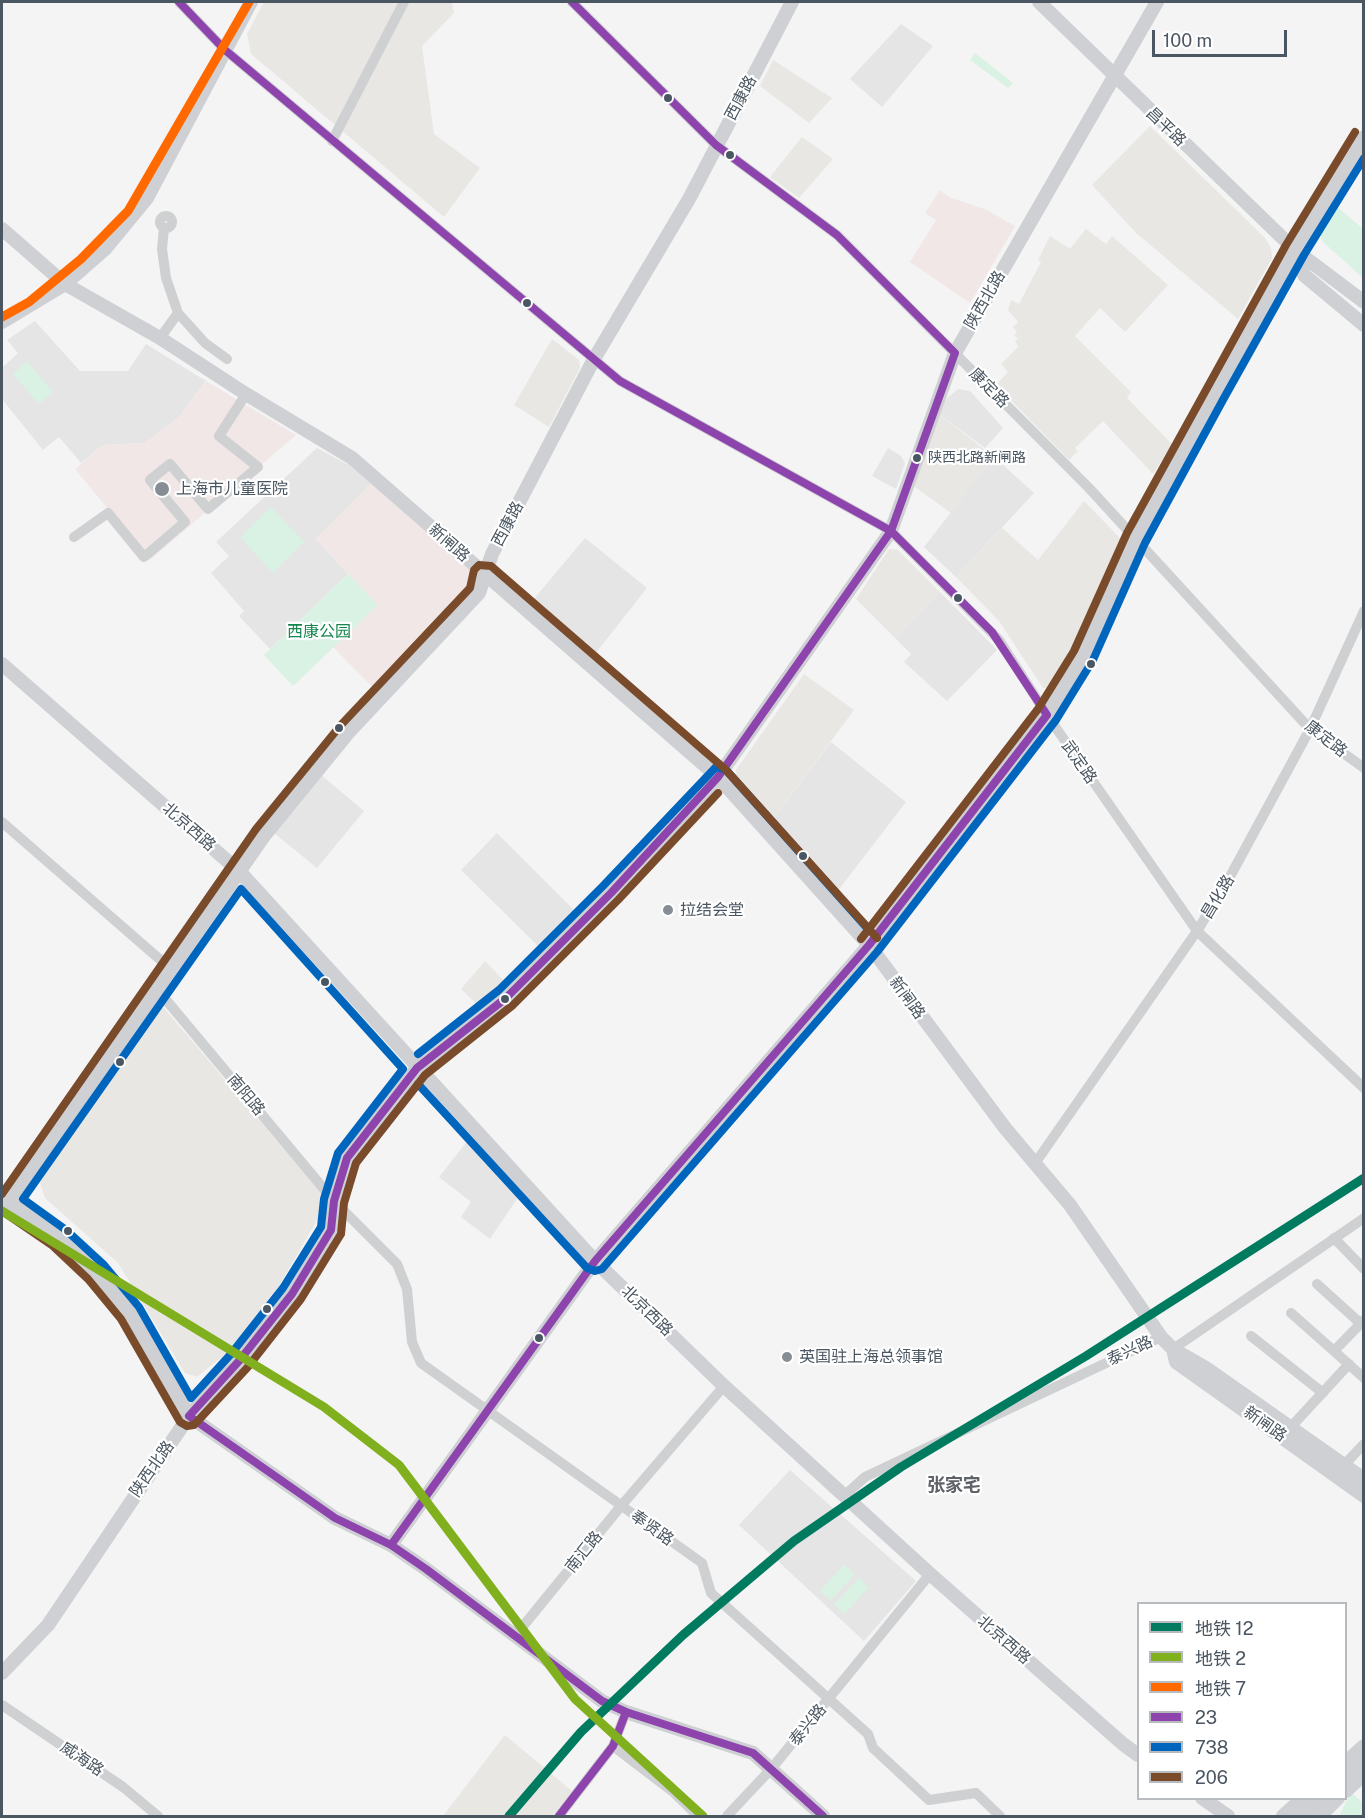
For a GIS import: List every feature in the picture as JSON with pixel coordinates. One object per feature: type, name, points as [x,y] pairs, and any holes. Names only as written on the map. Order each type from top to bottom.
[{"type":"main road","points":[[2,322],[64,284],[105,249],[147,198],[251,2]]},
{"type":"main road","name":"西康路","points":[[5,1201],[172,970],[264,836],[348,734],[479,593],[484,574],[594,359],[689,199],[792,2]]},
{"type":"main road","name":"昌平路","points":[[1039,2],[1294,250],[1364,302]]},
{"type":"main road","name":"陕西北路","points":[[2,1673],[48,1625],[189,1416],[239,1361],[292,1294],[331,1230],[334,1201],[347,1158],[417,1068],[506,998],[611,893],[718,777],[891,531],[955,353],[1112,75],[1157,2]]},
{"type":"main road","points":[[391,1545],[595,1260],[869,945],[1047,715],[1083,656],[1136,538],[1294,250],[1364,137]]},
{"type":"main road","name":"新闸路","points":[[2,229],[64,284],[160,339],[352,458],[718,777],[869,945],[1005,1128],[1070,1205],[1161,1337],[1173,1349],[1206,1368],[1364,1479]]},
{"type":"main road","name":"昌平路","points":[[1294,250],[1304,275],[1364,325]]},
{"type":"main road","name":"北京西路","points":[[4,671],[240,872],[595,1260],[724,1386],[930,1574],[1137,1754]]},
{"type":"main road","points":[[5,1201],[60,1238],[103,1280],[130,1313],[189,1416],[335,1518],[391,1545],[602,1701],[626,1712],[744,1748],[772,1768],[823,1816]]},
{"type":"main road","name":"新闸路","points":[[1173,1349],[1176,1362],[1364,1496]]},
{"type":"main road","points":[[1347,1761],[1364,1746]]},
{"type":"main road","points":[[1347,1776],[1364,1760]]},
{"type":"main road","points":[[1347,1790],[1364,1774]]},
{"type":"main road","points":[[1205,1800],[1228,1816]]},
{"type":"main road","points":[[1283,1816],[1301,1800]]},
{"type":"main road","points":[[1301,1816],[1319,1800]]},
{"type":"main road","points":[[1320,1816],[1336,1800]]},
{"type":"street","name":"武定路","points":[[178,2],[225,50],[620,381],[891,531],[992,632],[1197,931],[1364,1088]]},
{"type":"street","points":[[332,141],[404,2]]},
{"type":"street","name":"康定路","points":[[572,2],[716,145],[837,235],[1136,538],[1310,729],[1364,768]]},
{"type":"street","points":[[164,228],[162,249],[166,278],[178,313],[205,343],[227,359]]},
{"type":"street","points":[[160,339],[178,313]]},
{"type":"street","points":[[74,537],[108,513],[144,557],[185,522],[150,480],[170,464],[208,509],[258,467],[219,436],[246,394]]},
{"type":"street","name":"昌化路","points":[[1036,1162],[1197,931],[1226,884],[1310,729],[1364,611]]},
{"type":"street","points":[[2,822],[172,970]]},
{"type":"street","name":"南阳路","points":[[157,989],[334,1201]]},
{"type":"street","name":"奉贤路","points":[[334,1201],[397,1264],[407,1289],[412,1342],[421,1363],[486,1412],[702,1563],[711,1593],[868,1734],[873,1748],[929,1800],[976,1793],[1000,1816]]},
{"type":"street","name":"泰兴路","points":[[1173,1349],[1364,1218]]},
{"type":"street","points":[[1334,1238],[1364,1269]]},
{"type":"street","points":[[1317,1284],[1362,1321],[1334,1351]]},
{"type":"street","points":[[1291,1313],[1364,1378]]},
{"type":"street","points":[[1251,1336],[1323,1393]]},
{"type":"street","name":"泰兴路","points":[[844,1496],[865,1477],[1161,1337]]},
{"type":"street","points":[[1290,1428],[1348,1364]]},
{"type":"street","name":"南汇路","points":[[515,1636],[621,1506],[724,1386]]},
{"type":"street","points":[[1343,1466],[1364,1444]]},
{"type":"street","name":"泰兴路","points":[[727,1816],[772,1768],[930,1574]]},
{"type":"street","name":"威海路","points":[[2,1705],[123,1787],[158,1816]]},
{"type":"street","points":[[559,1816],[613,1746],[626,1712]]},
{"type":"street","points":[[613,1746],[672,1791],[698,1816]]},
{"type":"shaded area","points":[[264,2],[452,2],[454,13],[422,46],[434,134],[480,168],[444,217],[251,54],[247,34]]},
{"type":"shaded area","points":[[901,24],[933,46],[882,107],[850,79]]},
{"type":"shaded area","points":[[773,60],[832,98],[809,123],[760,86]]},
{"type":"shaded area","points":[[1150,126],[1265,238],[1271,248],[1272,258],[1238,319],[1136,233],[1092,185]]},
{"type":"shaded area","points":[[802,137],[833,159],[799,198],[770,177]]},
{"type":"shaded area","points":[[940,190],[949,197],[987,210],[1015,226],[970,303],[910,262],[936,220],[925,213]]},
{"type":"shaded area","points":[[1086,229],[1106,244],[1112,236],[1168,285],[1125,332],[1100,308],[1075,336],[1131,392],[1127,398],[1172,444],[1153,474],[1103,421],[1075,448],[1078,451],[1069,460],[996,385],[1008,372],[1001,364],[1018,347],[1015,341],[1018,339],[1014,335],[1017,333],[1013,327],[1018,322],[1008,310],[1011,300],[1019,304],[1041,262],[1038,260],[1050,236],[1070,249]]},
{"type":"shaded area","points":[[35,321],[80,371],[128,371],[146,344],[206,381],[179,417],[145,443],[103,445],[81,463],[59,437],[43,450],[2,399],[2,368],[18,353],[7,340]]},
{"type":"shaded area","points":[[552,339],[579,360],[580,368],[549,427],[514,405]]},
{"type":"shaded area","name":"上海市儿童医院","points":[[206,381],[296,435],[150,560],[75,469],[103,445],[145,443],[179,417]]},
{"type":"shaded area","points":[[958,389],[970,391],[1003,428],[985,448],[939,414],[947,398]]},
{"type":"shaded area","points":[[939,414],[994,457],[951,513],[912,485]]},
{"type":"shaded area","points":[[317,448],[349,465],[371,484],[316,539],[348,574],[270,649],[239,616],[244,611],[211,573],[229,556],[216,542]]},
{"type":"shaded area","points":[[888,448],[901,456],[905,463],[896,489],[872,476]]},
{"type":"shaded area","points":[[994,457],[1034,493],[956,577],[924,547]]},
{"type":"shaded area","points":[[371,484],[476,575],[473,591],[378,693],[333,647],[377,605],[316,539]]},
{"type":"shaded area","points":[[1084,501],[1121,539],[1123,548],[1071,665],[1058,683],[1049,688],[1043,688],[999,621],[956,577],[1002,528],[1038,560]]},
{"type":"shaded area","points":[[585,538],[647,588],[591,659],[528,606]]},
{"type":"shaded area","points":[[889,549],[898,550],[940,592],[895,638],[856,599]]},
{"type":"shaded area","points":[[940,592],[997,650],[947,701],[904,662],[911,654],[895,638]]},
{"type":"shaded area","points":[[804,674],[854,710],[768,826],[739,792],[735,782],[736,770]]},
{"type":"shaded area","points":[[831,742],[906,802],[833,897],[768,826]]},
{"type":"shaded area","points":[[321,775],[364,811],[317,868],[274,833]]},
{"type":"shaded area","points":[[497,833],[578,914],[543,951],[461,870]]},
{"type":"shaded area","points":[[485,961],[507,984],[485,1012],[461,989]]},
{"type":"shaded area","points":[[164,1008],[324,1196],[324,1208],[279,1286],[229,1351],[197,1377],[185,1373],[118,1263],[45,1198],[40,1183],[151,1013]]},
{"type":"shaded area","points":[[469,1139],[521,1193],[490,1239],[461,1217],[471,1202],[439,1177]]},
{"type":"shaded area","points":[[790,1470],[916,1581],[864,1641],[739,1525]]},
{"type":"shaded area","points":[[505,1735],[572,1791],[552,1816],[443,1816]]},
{"type":"green space","points":[[975,53],[1013,83],[1008,88],[970,60]]},
{"type":"green space","points":[[1335,205],[1363,229],[1363,278],[1322,241],[1320,233]]},
{"type":"green space","points":[[27,361],[53,392],[39,404],[13,374]]},
{"type":"green space","points":[[271,507],[304,542],[273,573],[240,537]]},
{"type":"green space","name":"西康公园","points":[[348,574],[378,605],[293,686],[264,655]]},
{"type":"green space","points":[[844,1564],[855,1574],[831,1600],[820,1591]]},
{"type":"green space","points":[[859,1578],[869,1587],[845,1614],[834,1604]]},
{"type":"green space","points":[[1351,1792],[1363,1803],[1363,1816],[1339,1816]]},
{"type":"metro line","name":"7","points":[[2,317],[29,302],[81,259],[128,211],[249,2]]},
{"type":"metro line","name":"12","points":[[509,1816],[581,1732],[683,1635],[794,1541],[901,1467],[1086,1356],[1364,1178]]},
{"type":"metro line","name":"2","points":[[2,1211],[324,1407],[399,1465],[575,1699],[703,1816]]},
{"type":"transit line","name":"23","points":[[179,2],[225,50],[620,381],[891,531],[992,632],[1047,715],[869,945],[595,1261],[391,1545]]},
{"type":"transit line","name":"23","points":[[572,2],[716,145],[837,235],[955,353],[891,531],[718,777],[611,893],[506,998],[417,1068],[347,1158],[334,1201],[331,1230],[292,1294],[239,1361],[189,1416],[335,1518],[391,1545],[426,1569],[602,1701],[626,1712],[753,1753],[823,1816]]},
{"type":"transit line","name":"206","points":[[861,939],[1038,709],[1074,651],[1127,533],[1286,245],[1355,132]]},
{"type":"transit line","name":"738","points":[[418,1084],[587,1268],[595,1271],[602,1269],[877,952],[1056,720],[1093,660],[1145,543],[1224,398],[1304,255],[1364,158]]},
{"type":"transit line","name":"206","points":[[2,1194],[256,829],[340,726],[470,588],[474,570],[479,565],[491,566],[725,769]]},
{"type":"transit line","name":"738","points":[[418,1054],[499,990],[603,886],[716,767],[726,770],[868,929]]},
{"type":"transit line","name":"206","points":[[726,770],[877,938]]},
{"type":"transit line","name":"206","points":[[2,1211],[53,1246],[88,1279],[121,1319],[180,1422],[187,1426],[194,1425],[247,1368],[301,1299],[341,1234],[344,1203],[356,1163],[425,1075],[513,1005],[618,900],[718,793]]},
{"type":"transit line","name":"738","points":[[241,889],[403,1069],[338,1153],[324,1199],[321,1227],[283,1288],[231,1354],[191,1398],[139,1307],[104,1265],[66,1230],[23,1199],[241,889]]},
{"type":"transit line","name":"23","points":[[559,1816],[613,1746],[626,1712]]},
{"type":"place","name":"陕西北路新闸路","points":[[917,458]]},
{"type":"place","name":"上海市儿童医院","points":[[162,489]]},
{"type":"place","name":"拉结会堂","points":[[668,910]]},
{"type":"place","name":"英国驻上海总领事馆","points":[[787,1357]]},
{"type":"district","name":"张家宅","points":[[954,1485]]}]
